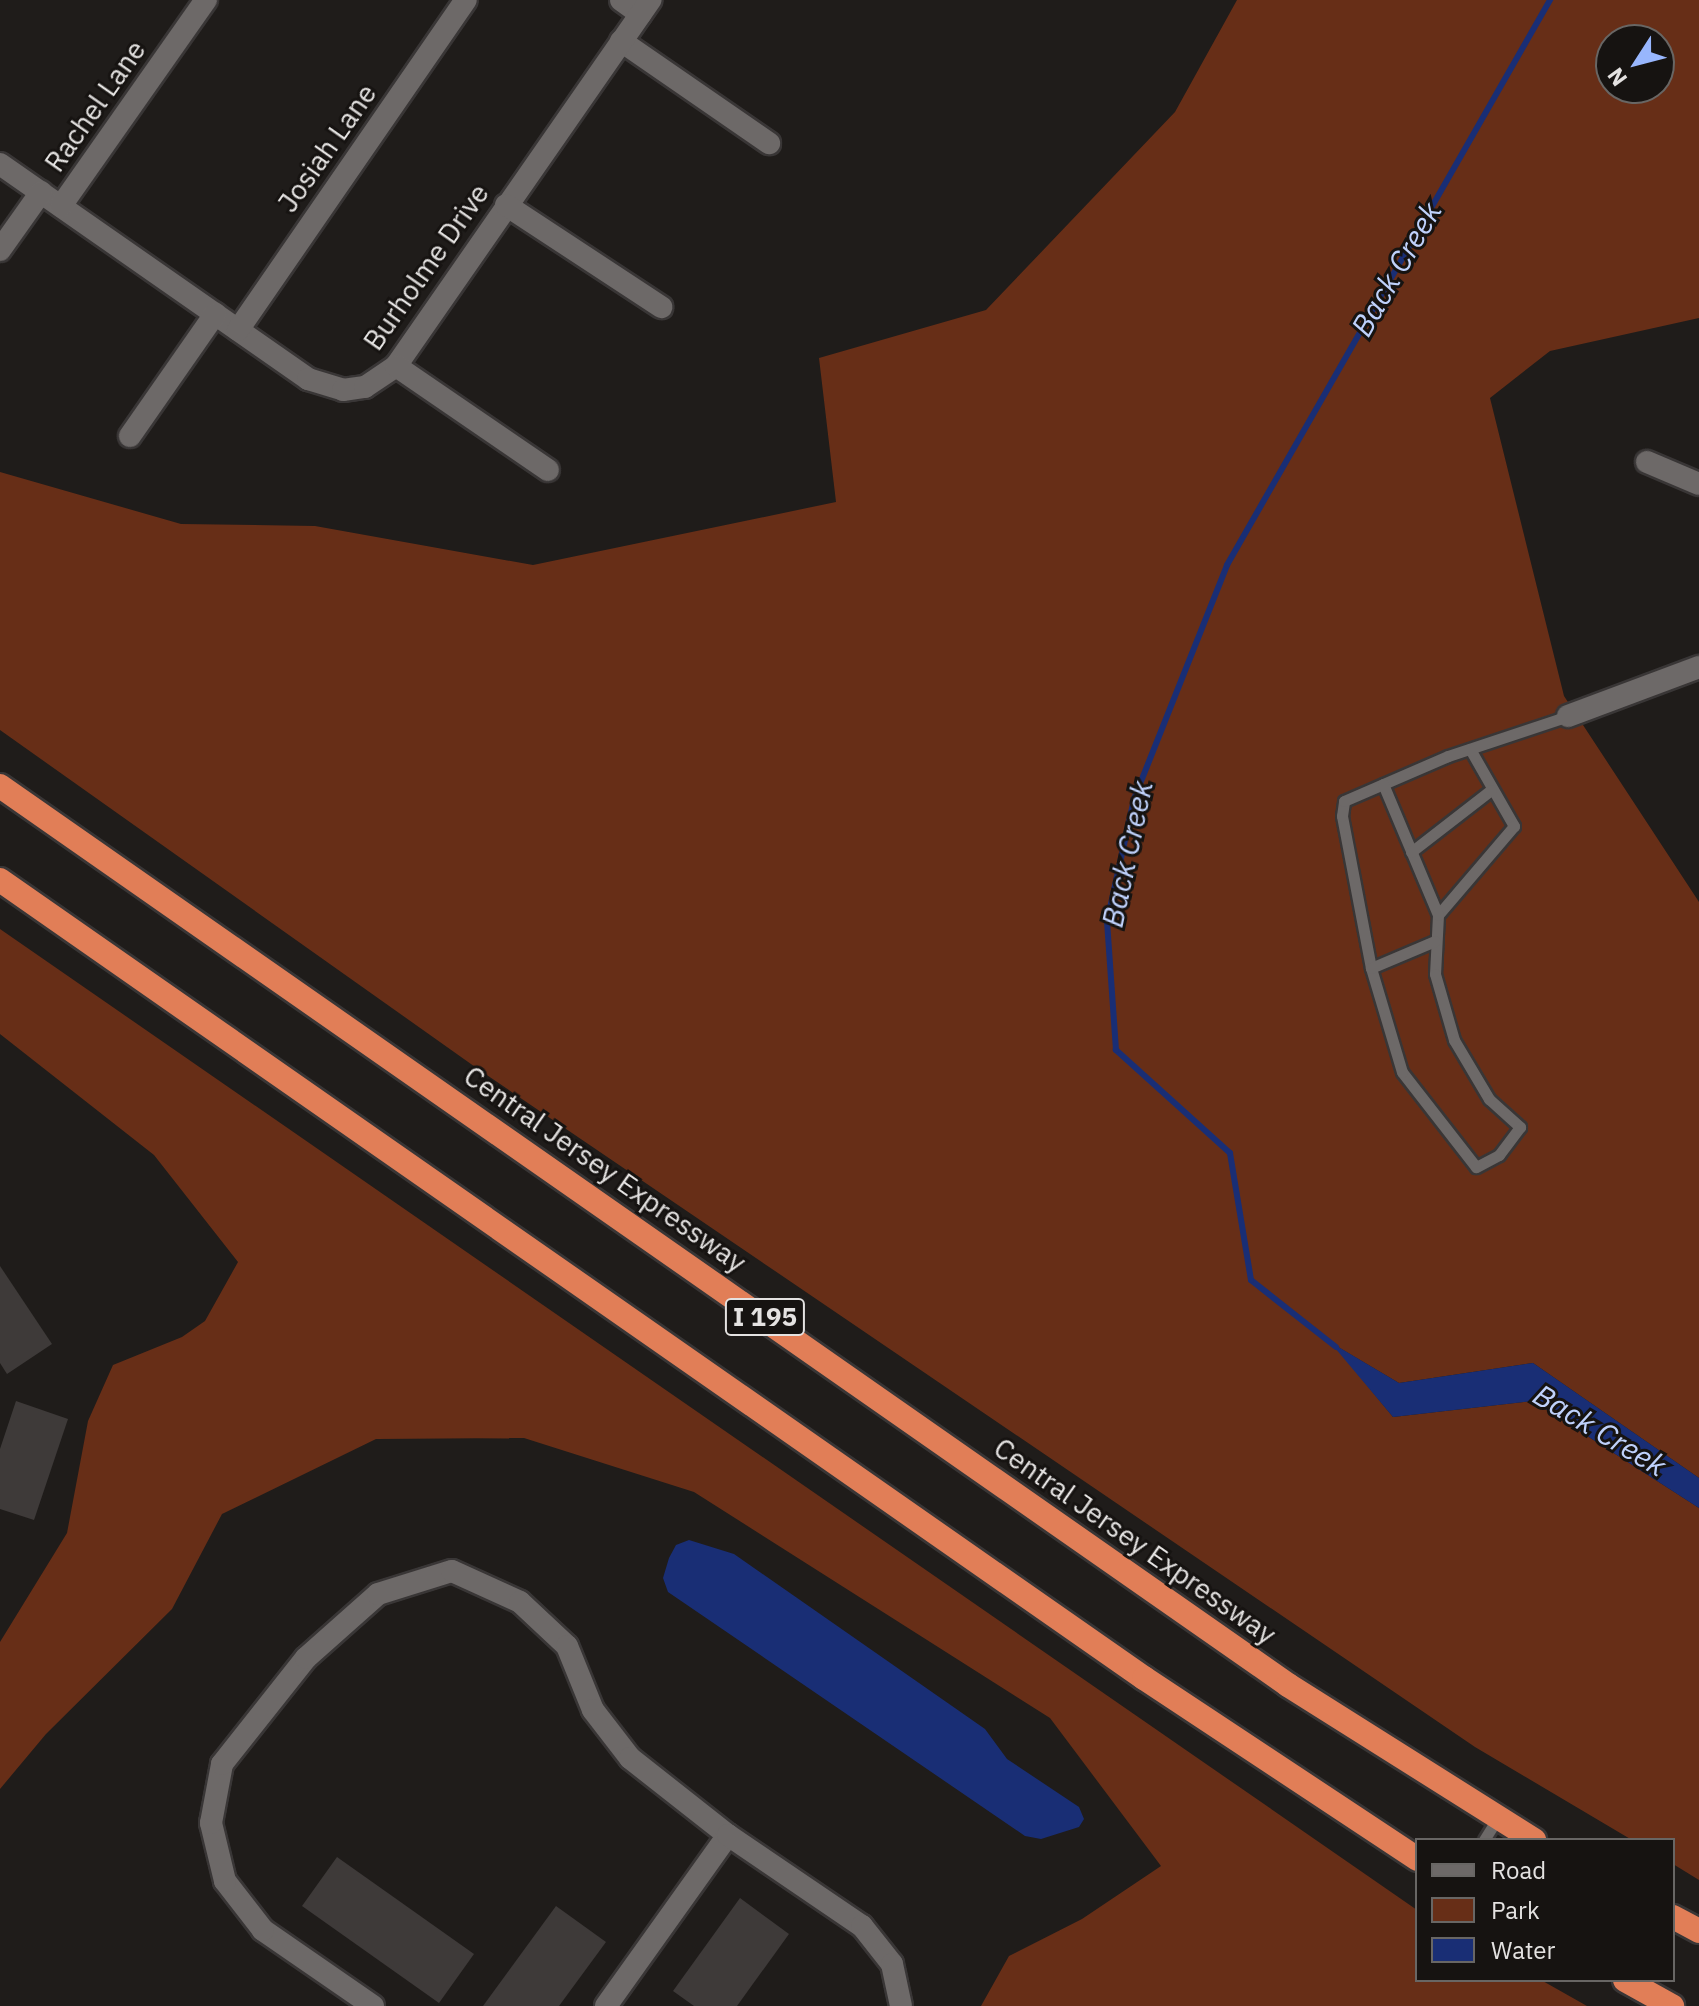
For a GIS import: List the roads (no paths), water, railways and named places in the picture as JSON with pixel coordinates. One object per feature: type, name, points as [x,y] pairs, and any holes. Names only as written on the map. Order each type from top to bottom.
[{"type":"highway","name":"Central Jersey Expressway","points":[[0,786],[1288,1685],[1490,1830],[1525,1838]]},
{"type":"highway","name":"I 195","points":[[0,880],[1156,1686],[1415,1858]]},
{"type":"highway","points":[[1675,1918],[1699,1931]]},
{"type":"highway","points":[[1629,1982],[1672,2006]]},
{"type":"street","name":"Rachel Lane","points":[[61,206],[206,0]]},
{"type":"street","name":"Josiah Lane","points":[[238,330],[466,0]]},
{"type":"street","name":"Burholme Drive","points":[[0,164],[308,379],[343,390],[365,387],[396,366],[645,7],[621,0]]},
{"type":"street","points":[[621,41],[769,143]]},
{"type":"street","points":[[0,250],[41,192]]},
{"type":"street","points":[[506,205],[661,307]]},
{"type":"street","points":[[130,436],[215,314]]},
{"type":"street","points":[[396,366],[548,470]]},
{"type":"street","points":[[1647,462],[1699,484]]},
{"type":"street","points":[[1568,716],[1699,667]]},
{"type":"street","points":[[373,2006],[263,1930],[225,1881],[211,1823],[222,1764],[306,1658],[378,1594],[452,1571],[520,1602],[567,1646],[593,1710],[630,1758],[728,1835],[862,1926],[892,1964],[901,2006]]},
{"type":"street","points":[[606,2006],[728,1835]]},
{"type":"lane","points":[[1383,784],[1438,915],[1435,974],[1454,1040],[1489,1099],[1520,1127],[1499,1155],[1476,1167],[1402,1072],[1371,968],[1342,816],[1344,801],[1383,784],[1470,749],[1568,716]]},
{"type":"lane","points":[[1438,915],[1514,826],[1470,749]]},
{"type":"lane","points":[[1411,852],[1491,790]]},
{"type":"lane","points":[[1371,968],[1435,941]]},
{"type":"water","points":[[1330,1342],[1399,1383],[1533,1363],[1699,1478],[1699,1508],[1533,1401],[1393,1417]]},
{"type":"water","points":[[689,1540],[734,1554],[985,1729],[1007,1759],[1079,1807],[1084,1819],[1079,1827],[1041,1839],[1025,1836],[668,1592],[663,1578],[669,1558],[676,1545]]},
{"type":"waterway","name":"Back Creek","points":[[1336,1347],[1251,1280],[1230,1153],[1116,1050],[1107,922],[1134,799],[1227,565],[1550,0]]}]
